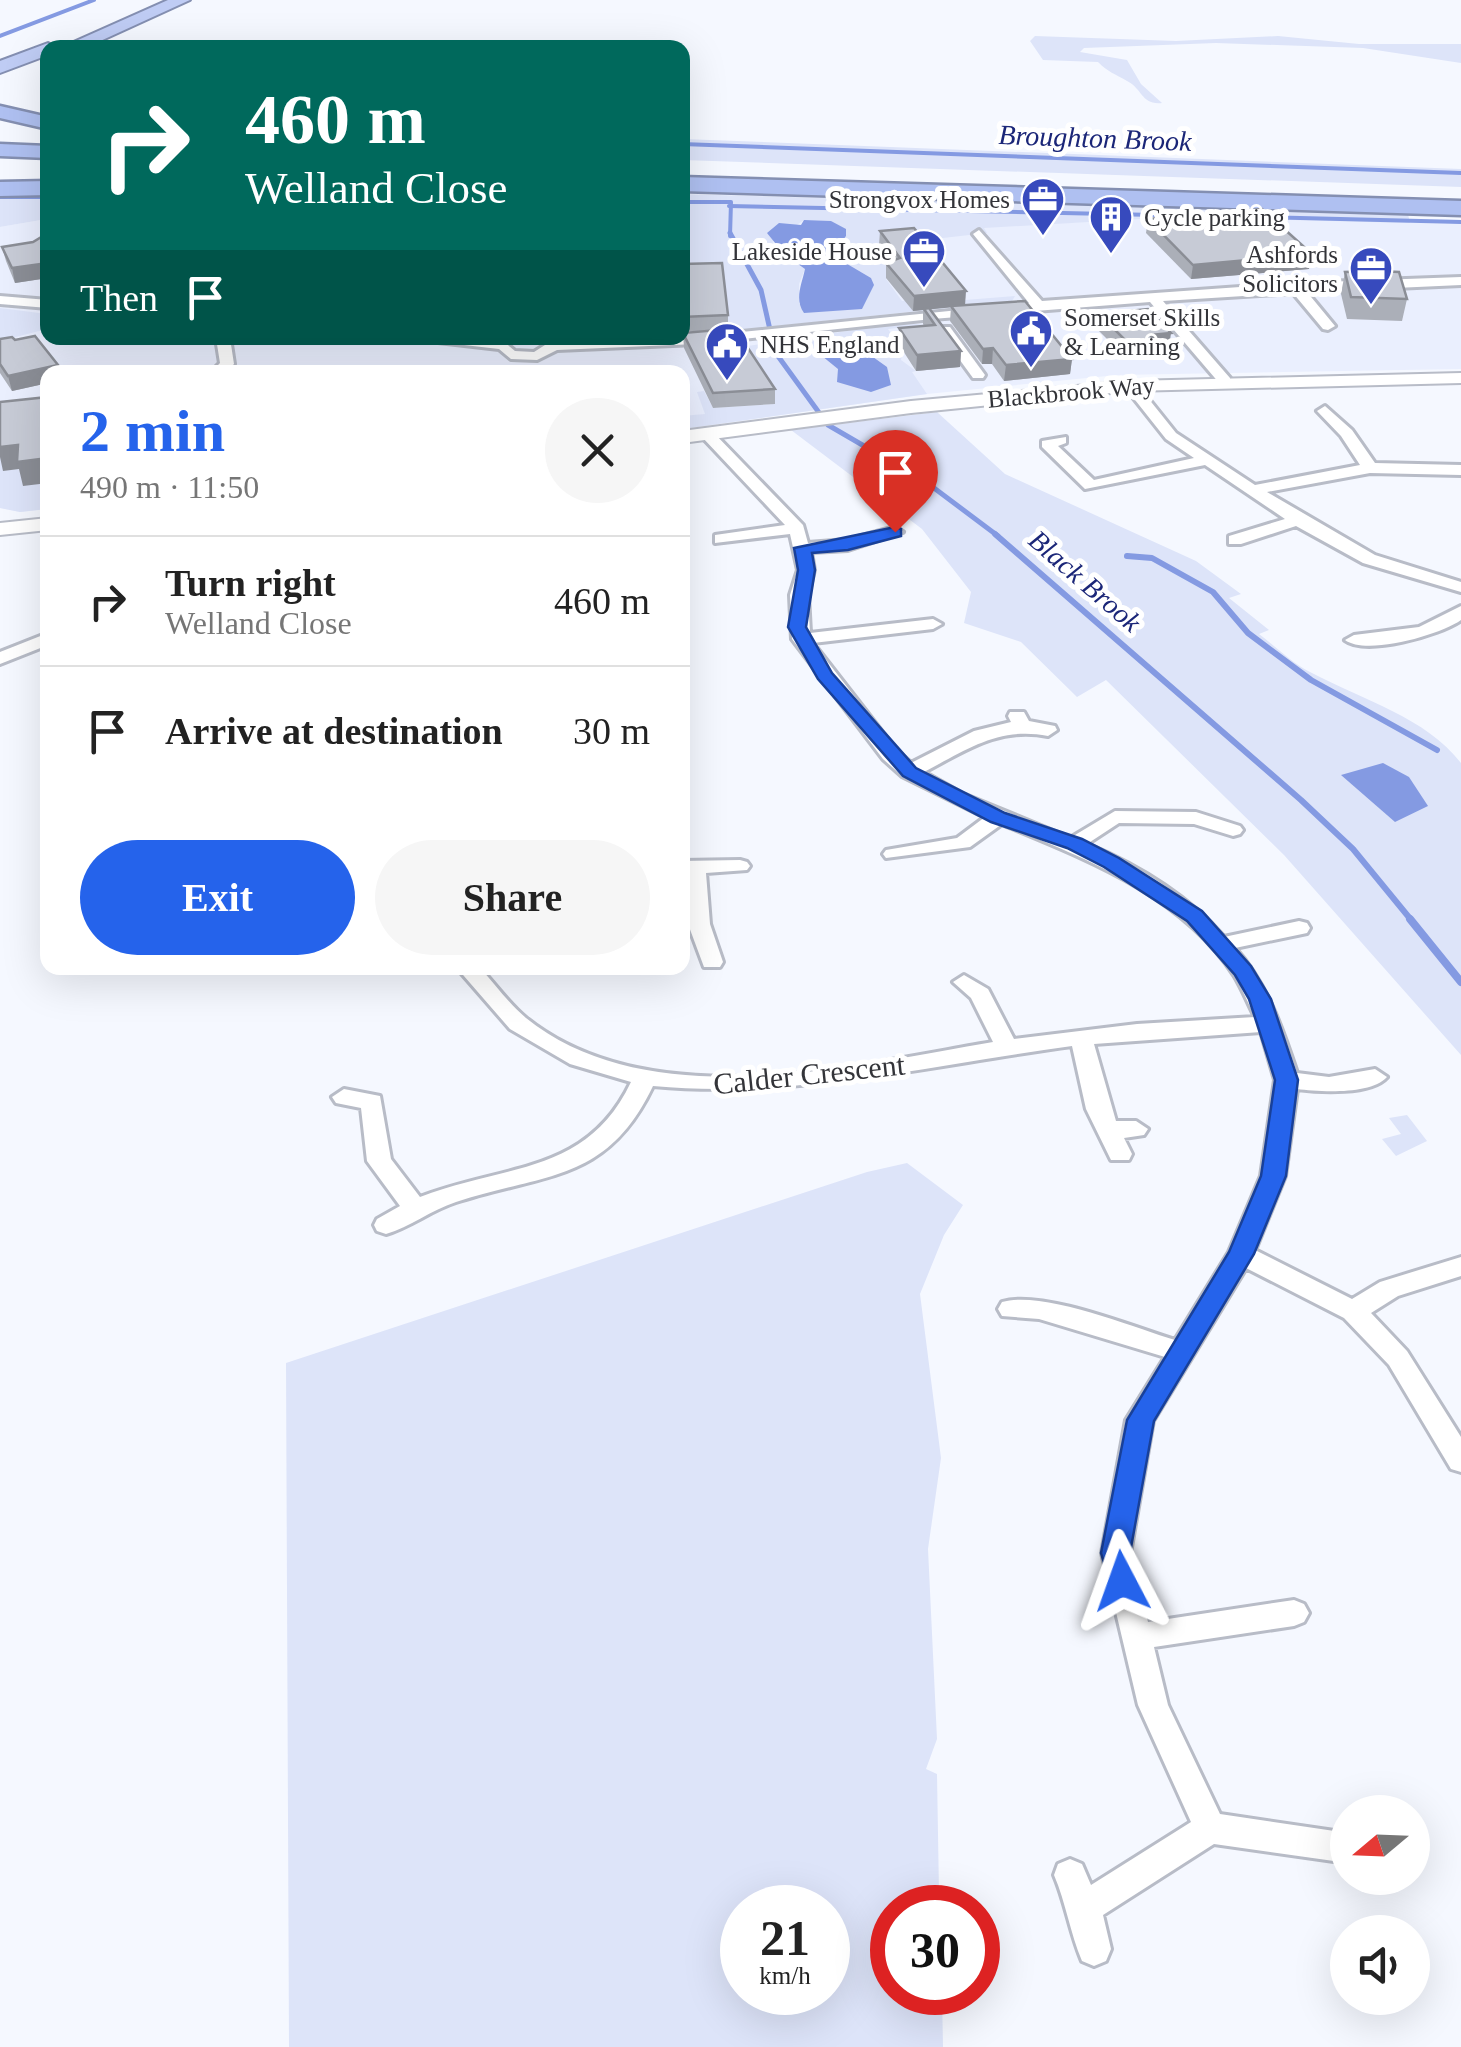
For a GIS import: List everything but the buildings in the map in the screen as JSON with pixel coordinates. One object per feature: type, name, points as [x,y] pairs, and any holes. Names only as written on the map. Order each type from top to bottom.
[{"type":"highway","points":[[69,40],[151,0]]},
{"type":"highway","points":[[88,40],[182,0]]},
{"type":"highway","points":[[3,73],[40,54]]},
{"type":"highway","points":[[0,112],[40,121]]},
{"type":"highway","points":[[5,156],[40,153]]},
{"type":"highway","points":[[5,156],[40,163]]},
{"type":"highway","points":[[690,178],[786,175],[1461,195]]},
{"type":"highway","points":[[690,178],[1461,208]]},
{"type":"highway","points":[[0,189],[40,188]]},
{"type":"street","points":[[979,234],[1039,306]]},
{"type":"street","points":[[690,342],[934,315],[1153,297],[1461,281]]},
{"type":"street","points":[[1296,287],[1328,326]]},
{"type":"street","points":[[0,297],[40,303]]},
{"type":"street","points":[[1153,297],[1225,382]]},
{"type":"street","points":[[934,315],[978,375]]},
{"type":"street","points":[[510,345],[511,354],[529,365],[546,354],[548,345]]},
{"type":"street","points":[[611,345],[645,345]]},
{"type":"street","name":"Blackbrook Way","points":[[690,436],[927,405],[1131,386],[1461,378]]},
{"type":"street","points":[[1131,386],[1156,422],[1298,520],[1369,560],[1461,587]]},
{"type":"street","points":[[1324,411],[1347,433],[1370,468]]},
{"type":"street","points":[[707,434],[800,538],[806,570],[799,594],[801,639],[824,675],[910,772],[998,818],[1074,844],[1140,879],[1194,916],[1244,971],[1270,1024],[1286,1080],[1273,1176],[1241,1254],[1140,1420],[1130,1458],[1116,1553],[1153,1704],[1210,1828]]},
{"type":"street","points":[[1028,445],[1054,442],[1091,486]]},
{"type":"street","points":[[1069,490],[1207,460]]},
{"type":"street","points":[[1253,490],[1370,468],[1461,470]]},
{"type":"street","points":[[1212,536],[1240,545],[1298,520]]},
{"type":"street","points":[[0,529],[40,525]]},
{"type":"street","points":[[721,539],[800,538],[829,548],[859,534],[895,532]]},
{"type":"street","points":[[1354,640],[1396,637],[1457,620]]},
{"type":"street","points":[[801,639],[924,629]]},
{"type":"street","points":[[0,659],[40,642]]},
{"type":"street","points":[[910,772],[1019,720],[1048,730]]},
{"type":"street","points":[[1074,844],[1111,811],[1145,819],[1196,818],[1232,830]]},
{"type":"street","points":[[893,854],[923,859],[977,837],[998,818]]},
{"type":"street","points":[[690,868],[740,866]]},
{"type":"street","points":[[690,876],[699,951]]},
{"type":"street","points":[[1222,944],[1299,928]]},
{"type":"street","name":"Calder Crescent","points":[[474,975],[513,1020],[542,1039],[592,1063],[689,1086],[808,1080],[1081,1038],[1270,1024]]},
{"type":"street","points":[[981,988],[1007,1048]]},
{"type":"street","points":[[1081,1038],[1098,1109],[1120,1154]]},
{"type":"street","points":[[1286,1080],[1330,1084],[1375,1077]]},
{"type":"street","points":[[386,1226],[446,1193],[590,1154],[628,1118],[645,1078]]},
{"type":"street","points":[[344,1097],[380,1100],[378,1161],[415,1208]]},
{"type":"street","points":[[1109,1130],[1136,1129]]},
{"type":"street","points":[[1241,1254],[1353,1311],[1398,1358],[1461,1461]]},
{"type":"street","points":[[1353,1311],[1389,1288],[1458,1271]]},
{"type":"street","points":[[1011,1309],[1039,1299],[1182,1352]]},
{"type":"street","points":[[1134,1637],[1272,1607]]},
{"type":"street","points":[[1085,1908],[1210,1828],[1330,1845]]},
{"type":"street","points":[[1070,1876],[1085,1908],[1094,1949]]},
{"type":"shaded area","points":[[1035,36],[1176,41],[1278,36],[1359,44],[1461,44],[1461,63],[1363,48],[1216,43],[1084,48],[1080,52],[1127,60],[1141,84],[1162,103],[1155,103],[1098,62],[1043,60],[1030,41]]},
{"type":"shaded area","points":[[690,139],[1461,169],[1461,187],[690,160]]},
{"type":"shaded area","points":[[40,193],[40,220],[0,227],[0,194]]},
{"type":"shaded area","points":[[690,194],[1408,214],[1410,223],[1174,217],[984,228],[987,233],[881,245],[896,268],[886,279],[902,301],[959,292],[965,300],[1015,296],[1012,301],[690,335]],"holes":[[[804,220],[831,221],[846,236],[832,255],[871,278],[873,285],[865,300],[799,304],[799,284],[805,269],[772,242]]]},
{"type":"shaded area","points":[[690,212],[799,215],[890,232],[1174,217],[1461,224],[1461,369],[1117,375],[927,394],[690,428],[690,365],[40,365],[40,510],[20,512],[0,508],[0,227],[40,220],[40,345],[690,345]]},
{"type":"shaded area","points":[[0,308],[40,313],[40,331],[0,341]]},
{"type":"shaded area","points":[[906,322],[923,325],[888,329],[903,350],[901,360],[916,371],[912,372],[927,394],[690,428],[690,415],[705,414],[697,392],[704,391],[713,408],[775,404],[735,348]]},
{"type":"shaded area","points":[[0,405],[3,470],[23,469],[23,485],[40,484],[40,510],[20,512],[0,508]]},
{"type":"shaded area","points":[[937,412],[1005,474],[1196,561],[1241,594],[1229,598],[1269,630],[1259,634],[1290,659],[1412,722],[1430,733],[1461,763],[1461,1055],[1284,855],[1106,680],[1077,697],[1021,642],[964,623],[971,592],[922,529],[791,430]]},
{"type":"shaded area","points":[[1407,1115],[1427,1141],[1396,1156],[1382,1139],[1401,1134],[1389,1118]]},
{"type":"shaded area","points":[[907,1163],[963,1205],[944,1235],[920,1294],[941,1458],[928,1549],[937,1739],[926,1769],[937,1774],[939,1885],[870,1885],[870,2015],[942,2015],[943,2047],[289,2047],[286,1363],[867,1172]]},
{"type":"water","points":[[804,220],[831,221],[846,229],[846,236],[832,255],[871,278],[874,285],[862,309],[804,313],[799,297],[805,269],[784,254],[767,233],[779,223],[801,225]]},
{"type":"water","points":[[871,341],[877,352],[873,357],[887,367],[891,385],[871,392],[837,382],[838,369],[822,356],[826,343]]},
{"type":"water","points":[[1383,763],[1409,777],[1428,806],[1395,822],[1341,775]]},
{"type":"waterway","points":[[0,36],[94,0]]},
{"type":"waterway","name":"Broughton Brook","points":[[690,144],[1461,173]]},
{"type":"waterway","points":[[0,197],[40,197]]},
{"type":"waterway","points":[[690,202],[731,202],[731,206]]},
{"type":"waterway","name":"Black Brook","points":[[730,233],[731,206]]},
{"type":"waterway","points":[[731,206],[1202,216]]},
{"type":"waterway","points":[[1261,217],[1461,222]]},
{"type":"waterway","name":"Black Brook","points":[[730,233],[761,290],[775,352],[828,425],[926,482],[998,536]]},
{"type":"waterway","name":"Black Brook","points":[[995,534],[1301,800],[1353,849],[1412,921]]},
{"type":"waterway","points":[[1127,556],[1152,558],[1213,592],[1248,633],[1311,680],[1437,750]]},
{"type":"waterway","name":"Black Brook","points":[[1410,919],[1461,982]]},
{"type":"place","name":"Strongvox Homes","points":[[1043,237]]},
{"type":"place","name":"Cycle parking","points":[[1111,255]]},
{"type":"place","name":"Lakeside House","points":[[924,289]]},
{"type":"place","name":"Ashfords Solicitors","points":[[1371,306]]},
{"type":"place","name":"Somerset Skills & Learning","points":[[1031,369]]},
{"type":"place","name":"NHS England","points":[[727,382]]},
{"type":"route","points":[[895,532],[829,548],[802,548],[806,570],[799,594],[797,627],[824,675],[890,754],[910,772],[998,818],[1074,844],[1112,862],[1194,916],[1244,971],[1260,999],[1286,1080],[1273,1176],[1241,1254],[1140,1420],[1130,1458],[1116,1553],[1122,1581]]}]
